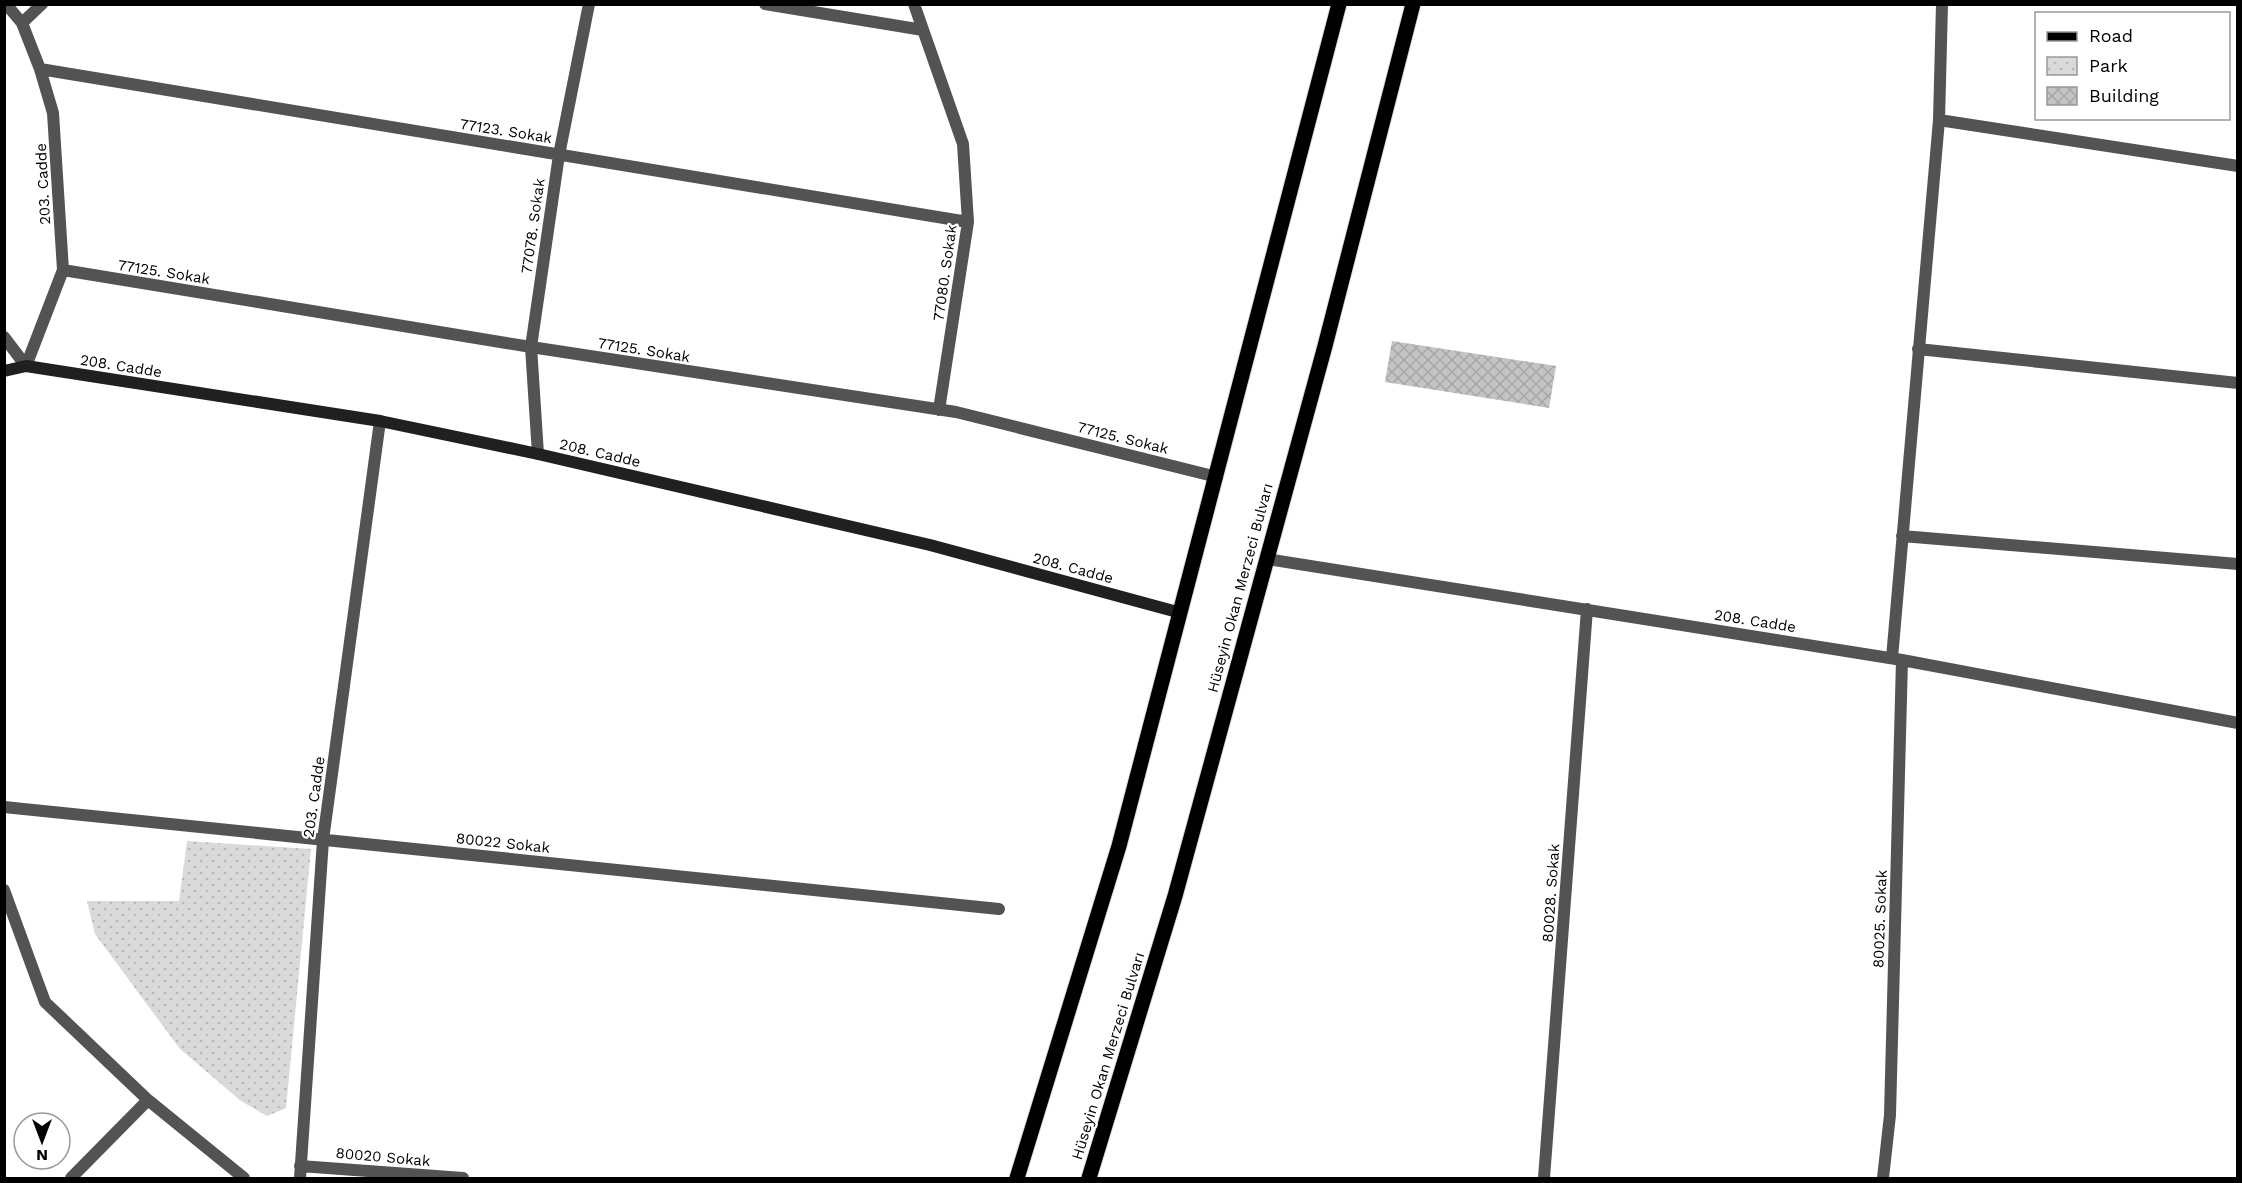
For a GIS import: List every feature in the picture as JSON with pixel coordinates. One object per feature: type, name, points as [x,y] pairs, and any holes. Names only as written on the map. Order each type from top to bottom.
[{"type":"main road","points":[[1017,1179],[1119,846],[1340,4]]},
{"type":"main road","name":"Hüseyin Okan Merzeci Bulvarı","points":[[1089,1179],[1175,896],[1325,346],[1413,4]]},
{"type":"street","name":"203. Cadde","points":[[6,4],[22,23],[54,113],[63,270],[26,366]]},
{"type":"street","points":[[22,23],[42,4]]},
{"type":"street","name":"77078. Sokak","points":[[538,454],[531,347],[558,154],[589,4]]},
{"type":"street","points":[[765,4],[923,30]]},
{"type":"street","name":"77080. Sokak","points":[[914,4],[963,144],[968,222],[939,410]]},
{"type":"street","name":"80025. Sokak","points":[[1883,1179],[1890,1115],[1897,659],[1902,536],[1939,120],[1942,4]]},
{"type":"street","name":"77123. Sokak","points":[[40,69],[968,222]]},
{"type":"street","points":[[1939,120],[2238,166]]},
{"type":"street","name":"77125. Sokak","points":[[63,270],[531,347],[939,410],[1217,477]]},
{"type":"street","points":[[4,337],[26,366]]},
{"type":"street","points":[[1918,349],[2238,383]]},
{"type":"street","name":"208. Cadde","points":[[4,371],[26,366],[380,422],[538,454],[930,545],[1181,613]]},
{"type":"street","name":"203. Cadde","points":[[300,1179],[323,840],[380,422]]},
{"type":"street","points":[[1902,536],[2238,564]]},
{"type":"street","name":"208. Cadde","points":[[1267,559],[1897,659],[2238,723]]},
{"type":"street","name":"80028. Sokak","points":[[1544,1179],[1587,609]]},
{"type":"street","name":"80022 Sokak","points":[[4,807],[999,909]]},
{"type":"street","points":[[4,890],[45,1002],[148,1100],[241,1177]]},
{"type":"street","points":[[71,1179],[148,1100]]},
{"type":"street","name":"80020 Sokak","points":[[300,1166],[463,1179]]},
{"type":"green space","points":[[187,841],[311,849],[286,1108],[267,1116],[241,1101],[180,1049],[95,934],[87,901],[179,901]]},
{"type":"building","points":[[1392,341],[1556,366],[1549,408],[1385,382]]}]
